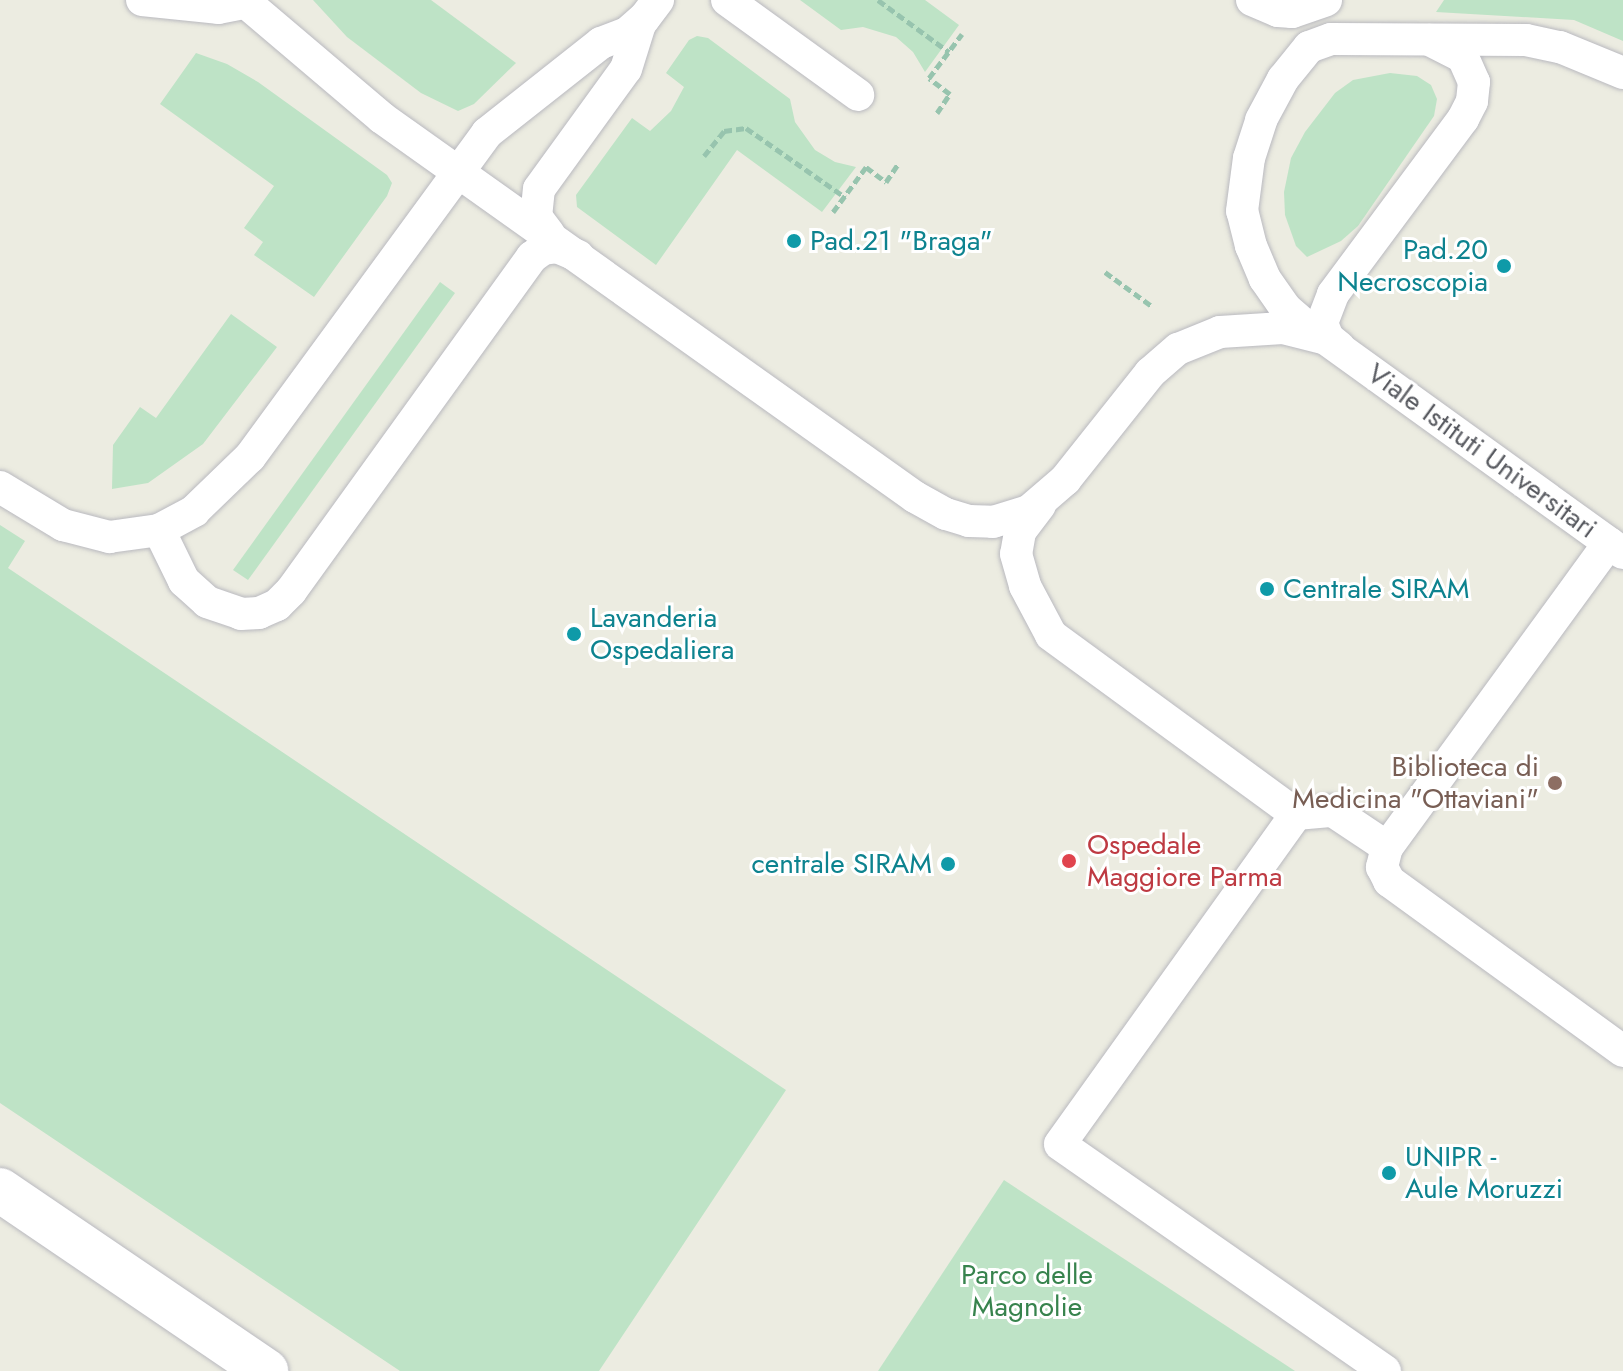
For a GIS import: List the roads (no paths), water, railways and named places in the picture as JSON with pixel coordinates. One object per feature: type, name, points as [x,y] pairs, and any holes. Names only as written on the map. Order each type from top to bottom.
[{"type":"street","points":[[0,1190],[266,1371]]},
{"type":"lane","points":[[142,0],[218,8],[243,2],[382,118],[925,503],[969,521],[993,522],[1017,517],[1041,504]]},
{"type":"lane","points":[[727,0],[858,95]]},
{"type":"lane","points":[[1258,3],[1292,12],[1328,0]]},
{"type":"lane","name":"Viale Istituti Universitari","points":[[1328,0],[1315,42],[1271,100],[1254,140],[1245,176],[1242,211],[1251,246],[1265,279],[1286,309],[1616,548]]},
{"type":"lane","points":[[1258,3],[1315,42],[1514,39],[1548,43],[1623,73]]},
{"type":"lane","points":[[0,487],[48,518],[92,535],[126,537],[159,530],[194,511],[244,465],[487,133],[601,43],[627,33],[651,9]]},
{"type":"lane","points":[[549,234],[536,217],[539,189],[626,69],[651,9]]},
{"type":"lane","points":[[1330,342],[1322,323],[1333,294],[1463,119],[1472,101],[1474,82],[1463,57],[1438,42],[1421,39]]},
{"type":"lane","points":[[159,530],[184,581],[207,602],[241,614],[259,613],[277,605],[291,591],[532,257],[543,249],[557,247],[578,256]]},
{"type":"lane","points":[[1330,342],[1292,328],[1240,329],[1203,337],[1178,349],[1150,373],[1078,465],[1041,504],[1020,532],[1016,554],[1025,586],[1051,635],[1296,814],[1333,811],[1387,847]]},
{"type":"lane","points":[[1616,548],[1387,847],[1382,867],[1389,881],[1623,1051]]},
{"type":"lane","points":[[1296,814],[1060,1144],[1385,1371]]},
{"type":"place","name":"Pad.21 \"Braga\"","points":[[794,241]]},
{"type":"place","name":"Pad.20 Necroscopia","points":[[1504,266]]},
{"type":"place","name":"Centrale SIRAM","points":[[1267,589]]},
{"type":"place","name":"Lavanderia Ospedaliera","points":[[574,634]]},
{"type":"place","name":"Biblioteca di Medicina \"Ottaviani\"","points":[[1555,783]]},
{"type":"place","name":"Ospedale Maggiore Parma","points":[[1069,861]]},
{"type":"place","name":"centrale SIRAM","points":[[948,864]]},
{"type":"place","name":"UNIPR - Aule Moruzzi","points":[[1389,1173]]},
{"type":"park label","name":"Parco delle Magnolie","points":[[1027,1291]]}]
